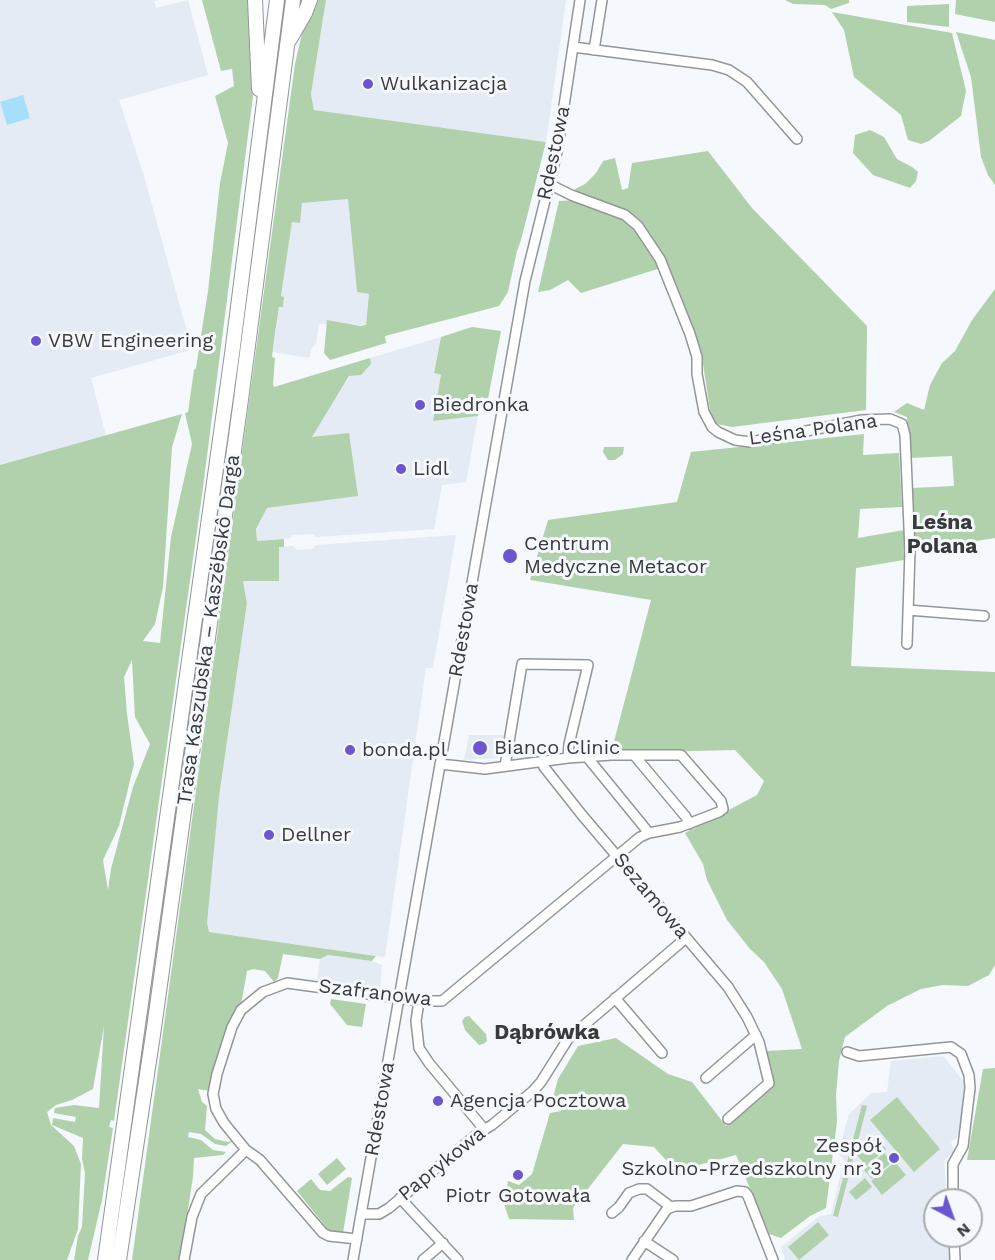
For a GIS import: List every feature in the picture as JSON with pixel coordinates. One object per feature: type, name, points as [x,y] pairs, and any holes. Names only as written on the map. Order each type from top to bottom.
[{"type":"highway","points":[[255,0],[261,124]]},
{"type":"highway","name":"Trasa Kaszubska – Kaszëbskô Darga","points":[[105,1260],[232,354],[277,0]]},
{"type":"highway","name":"Trasa Kaszubska – Kaszëbskô Darga","points":[[119,1260],[240,407],[293,0]]},
{"type":"highway","points":[[287,44],[310,0]]},
{"type":"highway","points":[[126,1260],[132,1170]]},
{"type":"highway","points":[[94,1260],[108,1241]]},
{"type":"street","name":"Rdestowa","points":[[353,1260],[525,281],[561,129],[580,0]]},
{"type":"street","points":[[594,50],[602,0]]},
{"type":"street","points":[[573,47],[712,65],[729,70],[747,82],[797,140]]},
{"type":"street","name":"Leśna Polana","points":[[549,184],[571,195],[625,215],[638,226],[660,259],[690,334],[697,357],[697,374],[704,412],[711,427],[718,432],[735,440],[751,442],[862,420],[890,419],[902,424],[905,435],[910,551],[908,644]]},
{"type":"street","points":[[908,610],[984,616]]},
{"type":"street","points":[[505,766],[522,664],[588,665],[569,744],[568,758]]},
{"type":"street","points":[[634,755],[689,824]]},
{"type":"street","name":"Szafranowa","points":[[357,1239],[323,1233],[260,1160],[246,1150],[220,1116],[213,1101],[213,1094],[232,1027],[245,1006],[263,992],[287,983],[437,1002],[448,997],[640,837],[689,824],[723,809],[720,801],[681,755],[568,758],[485,769],[440,764]]},
{"type":"street","points":[[587,757],[649,833]]},
{"type":"street","name":"Sezamowa","points":[[542,761],[557,783],[728,987],[756,1035],[769,1083],[728,1119]]},
{"type":"street","name":"Paprykowa","points":[[362,1214],[379,1214],[533,1091],[566,1042],[686,938]]},
{"type":"street","points":[[615,998],[662,1053]]},
{"type":"street","points":[[420,1001],[416,1020],[419,1048],[484,1129]]},
{"type":"street","points":[[706,1078],[756,1035]]},
{"type":"street","points":[[847,1052],[859,1056],[951,1047],[961,1054],[969,1075],[970,1088],[963,1146],[953,1164],[953,1188]]},
{"type":"street","points":[[184,1260],[192,1216],[201,1194],[246,1150]]},
{"type":"street","points":[[612,1213],[629,1193],[639,1189],[647,1189],[673,1206],[691,1206],[732,1192],[745,1192],[772,1256]]},
{"type":"street","points":[[400,1198],[458,1260]]},
{"type":"street","points":[[632,1260],[663,1214],[673,1206]]},
{"type":"street","points":[[644,1241],[673,1260]]},
{"type":"street","points":[[423,1260],[443,1243]]},
{"type":"shaded area","points":[[0,0],[159,0],[154,1],[156,8],[188,0],[208,75],[119,100],[144,176],[191,346],[187,351],[91,378],[106,436],[0,465]]},
{"type":"shaded area","points":[[326,0],[566,0],[546,142],[314,110],[311,94]]},
{"type":"shaded area","points":[[348,199],[357,292],[369,294],[366,326],[327,320],[327,324],[319,324],[316,343],[311,350],[310,358],[273,352],[279,307],[283,307],[284,297],[281,297],[292,222],[302,203]]},
{"type":"shaded area","points":[[441,337],[434,373],[441,375],[433,421],[478,416],[466,482],[442,485],[434,529],[316,537],[312,534],[291,535],[291,538],[257,541],[256,529],[267,508],[357,496],[311,437],[350,376],[371,364],[370,358]]},
{"type":"shaded area","points":[[456,535],[433,668],[426,668],[385,957],[209,932],[206,923],[219,797],[247,603],[243,581],[279,547],[294,546],[297,550],[312,549],[316,545]]},
{"type":"shaded area","points":[[469,735],[505,735],[502,753],[497,758],[464,760]]},
{"type":"shaded area","points":[[328,955],[372,961],[382,965],[380,990],[317,981],[320,959]]},
{"type":"shaded area","name":"Zespół Szkolno-Przedszkolny nr 3","points":[[943,1056],[967,1086],[960,1135],[951,1142],[954,1152],[944,1160],[946,1188],[923,1188],[923,1248],[948,1248],[949,1260],[785,1260],[781,1247],[818,1217],[831,1214],[844,1160],[838,1153],[849,1114],[871,1093],[887,1092],[891,1061]]},
{"type":"green space","points":[[202,0],[251,0],[253,96],[202,495],[114,1121],[111,1120],[109,1127],[113,1128],[102,1200],[88,1260],[74,1260],[82,1227],[85,1173],[82,1159],[83,1138],[52,1125],[53,1118],[75,1122],[76,1117],[54,1113],[55,1108],[74,1105],[99,1108],[104,1026],[93,1089],[56,1105],[47,1112],[51,1125],[74,1146],[81,1164],[78,1229],[67,1260],[0,1260],[0,465],[182,414],[172,447],[163,587],[155,624],[143,641],[160,643],[171,537],[192,444],[185,413],[188,412],[196,368],[208,291],[220,183],[228,143],[215,96],[234,86],[232,69],[221,71]],"holes":[[[132,660],[135,717],[150,744],[133,787],[111,869],[108,890],[103,860],[119,826],[134,764],[124,677]]]},
{"type":"green space","points":[[314,0],[326,0],[311,94],[314,110],[546,142],[508,292],[499,306],[385,336],[386,343],[330,360],[324,353],[327,320],[366,325],[369,294],[357,292],[348,199],[302,203],[300,223],[292,222],[281,296],[284,297],[283,307],[279,307],[272,357],[275,358],[273,384],[274,387],[370,358],[371,364],[361,375],[349,376],[312,437],[349,433],[358,496],[267,508],[256,529],[257,541],[284,539],[284,547],[279,547],[279,581],[243,581],[247,603],[219,797],[207,923],[209,932],[376,956],[372,961],[328,955],[320,959],[283,954],[278,978],[274,982],[265,971],[253,969],[247,971],[241,1005],[210,1091],[198,1089],[202,1102],[207,1106],[205,1130],[215,1139],[228,1142],[234,1140],[226,1146],[215,1144],[201,1134],[189,1132],[188,1137],[201,1140],[213,1150],[226,1152],[223,1155],[194,1158],[180,1260],[132,1260],[295,64],[303,29]]},
{"type":"green space","points":[[785,0],[849,0],[849,3],[831,9],[825,5],[793,4]]},
{"type":"green space","points":[[956,0],[995,0],[995,22],[955,14]]},
{"type":"green space","points":[[949,4],[949,27],[907,22],[907,6]]},
{"type":"green space","points":[[832,12],[952,33],[966,91],[961,116],[929,141],[921,144],[908,140],[901,115],[854,77],[844,30]]},
{"type":"green space","points":[[956,32],[995,40],[995,185],[981,157],[971,77]]},
{"type":"green space","points":[[870,130],[884,137],[897,159],[918,172],[916,181],[910,188],[873,175],[853,153],[855,135]]},
{"type":"green space","points":[[708,151],[752,208],[867,326],[866,410],[732,427],[712,423],[702,357],[696,334],[667,266],[581,293],[568,280],[550,290],[538,292],[559,201],[579,200],[575,189],[585,184],[596,173],[603,161],[615,158],[622,190],[628,188],[632,163]]},
{"type":"green space","points":[[260,181],[264,181],[240,369],[116,1260],[111,1260]]},
{"type":"green space","points":[[995,289],[995,538],[921,550],[915,545],[914,528],[923,526],[913,521],[911,488],[954,486],[952,456],[910,458],[907,417],[894,412],[907,403],[924,410],[930,385],[942,363],[955,351],[972,320]]},
{"type":"green space","points":[[472,327],[501,331],[488,399],[481,397],[478,416],[433,421],[441,375],[434,373],[441,337]]},
{"type":"green space","points":[[864,434],[863,455],[899,453],[902,507],[860,509],[858,538],[904,530],[904,560],[856,568],[851,666],[995,672],[995,965],[989,975],[968,986],[943,985],[921,989],[887,1006],[845,1037],[839,1061],[836,1095],[837,1122],[826,1208],[810,1216],[781,1238],[769,1234],[736,1155],[676,1171],[654,1147],[623,1144],[573,1208],[574,1220],[509,1219],[504,1204],[508,1181],[519,1185],[532,1174],[550,1113],[561,1111],[560,1105],[565,1099],[560,1094],[554,1100],[553,1098],[558,1079],[578,1046],[616,1038],[668,1074],[692,1082],[726,1126],[773,1084],[766,1051],[802,1049],[782,989],[764,962],[750,949],[727,920],[707,880],[703,864],[685,833],[757,795],[764,781],[735,750],[611,753],[651,600],[530,580],[548,520],[677,502],[691,452]]},
{"type":"green space","points":[[604,447],[624,447],[623,454],[615,460],[608,460],[603,452]]},
{"type":"green space","points":[[331,999],[366,1004],[362,1027],[347,1025],[330,1004]]},
{"type":"green space","points":[[469,1016],[486,1034],[487,1041],[483,1044],[479,1045],[465,1030],[462,1021]]},
{"type":"green space","points":[[995,1068],[995,1160],[967,1160],[983,1069]]},
{"type":"green space","points":[[897,1097],[940,1149],[914,1172],[870,1120]]},
{"type":"green space","points":[[862,1105],[867,1106],[838,1217],[833,1216]]},
{"type":"green space","points":[[877,1138],[886,1149],[866,1166],[857,1155]]},
{"type":"green space","points":[[884,1153],[892,1162],[872,1179],[864,1170]]},
{"type":"green space","points":[[337,1158],[346,1169],[327,1185],[318,1174]]},
{"type":"green space","points":[[895,1162],[906,1175],[882,1195],[871,1181]]},
{"type":"green space","points":[[348,1177],[352,1178],[343,1233],[325,1231],[326,1227],[297,1191],[311,1179],[320,1190],[330,1191]]},
{"type":"green space","points":[[865,1178],[872,1187],[856,1200],[849,1192]]},
{"type":"green space","points":[[818,1222],[829,1235],[799,1260],[788,1247]]},
{"type":"water","points":[[23,95],[30,118],[7,125],[0,102]]},
{"type":"place","name":"Wulkanizacja","points":[[368,84]]},
{"type":"place","name":"VBW Engineering","points":[[36,341]]},
{"type":"place","name":"Biedronka","points":[[420,405]]},
{"type":"place","name":"Lidl","points":[[401,469]]},
{"type":"place","name":"Centrum Medyczne Metacor","points":[[510,556]]},
{"type":"place","name":"Bianco Clinic","points":[[480,748]]},
{"type":"place","name":"bonda.pl","points":[[350,750]]},
{"type":"place","name":"Dellner","points":[[269,835]]},
{"type":"place","name":"Agencja Pocztowa","points":[[438,1101]]},
{"type":"place","name":"Zespół Szkolno-Przedszkolny nr 3","points":[[894,1158]]},
{"type":"place","name":"Piotr Gotowała","points":[[518,1175]]},
{"type":"district","name":"Leśna Polana","points":[[942,535]]},
{"type":"district","name":"Dąbrówka","points":[[547,1033]]}]
